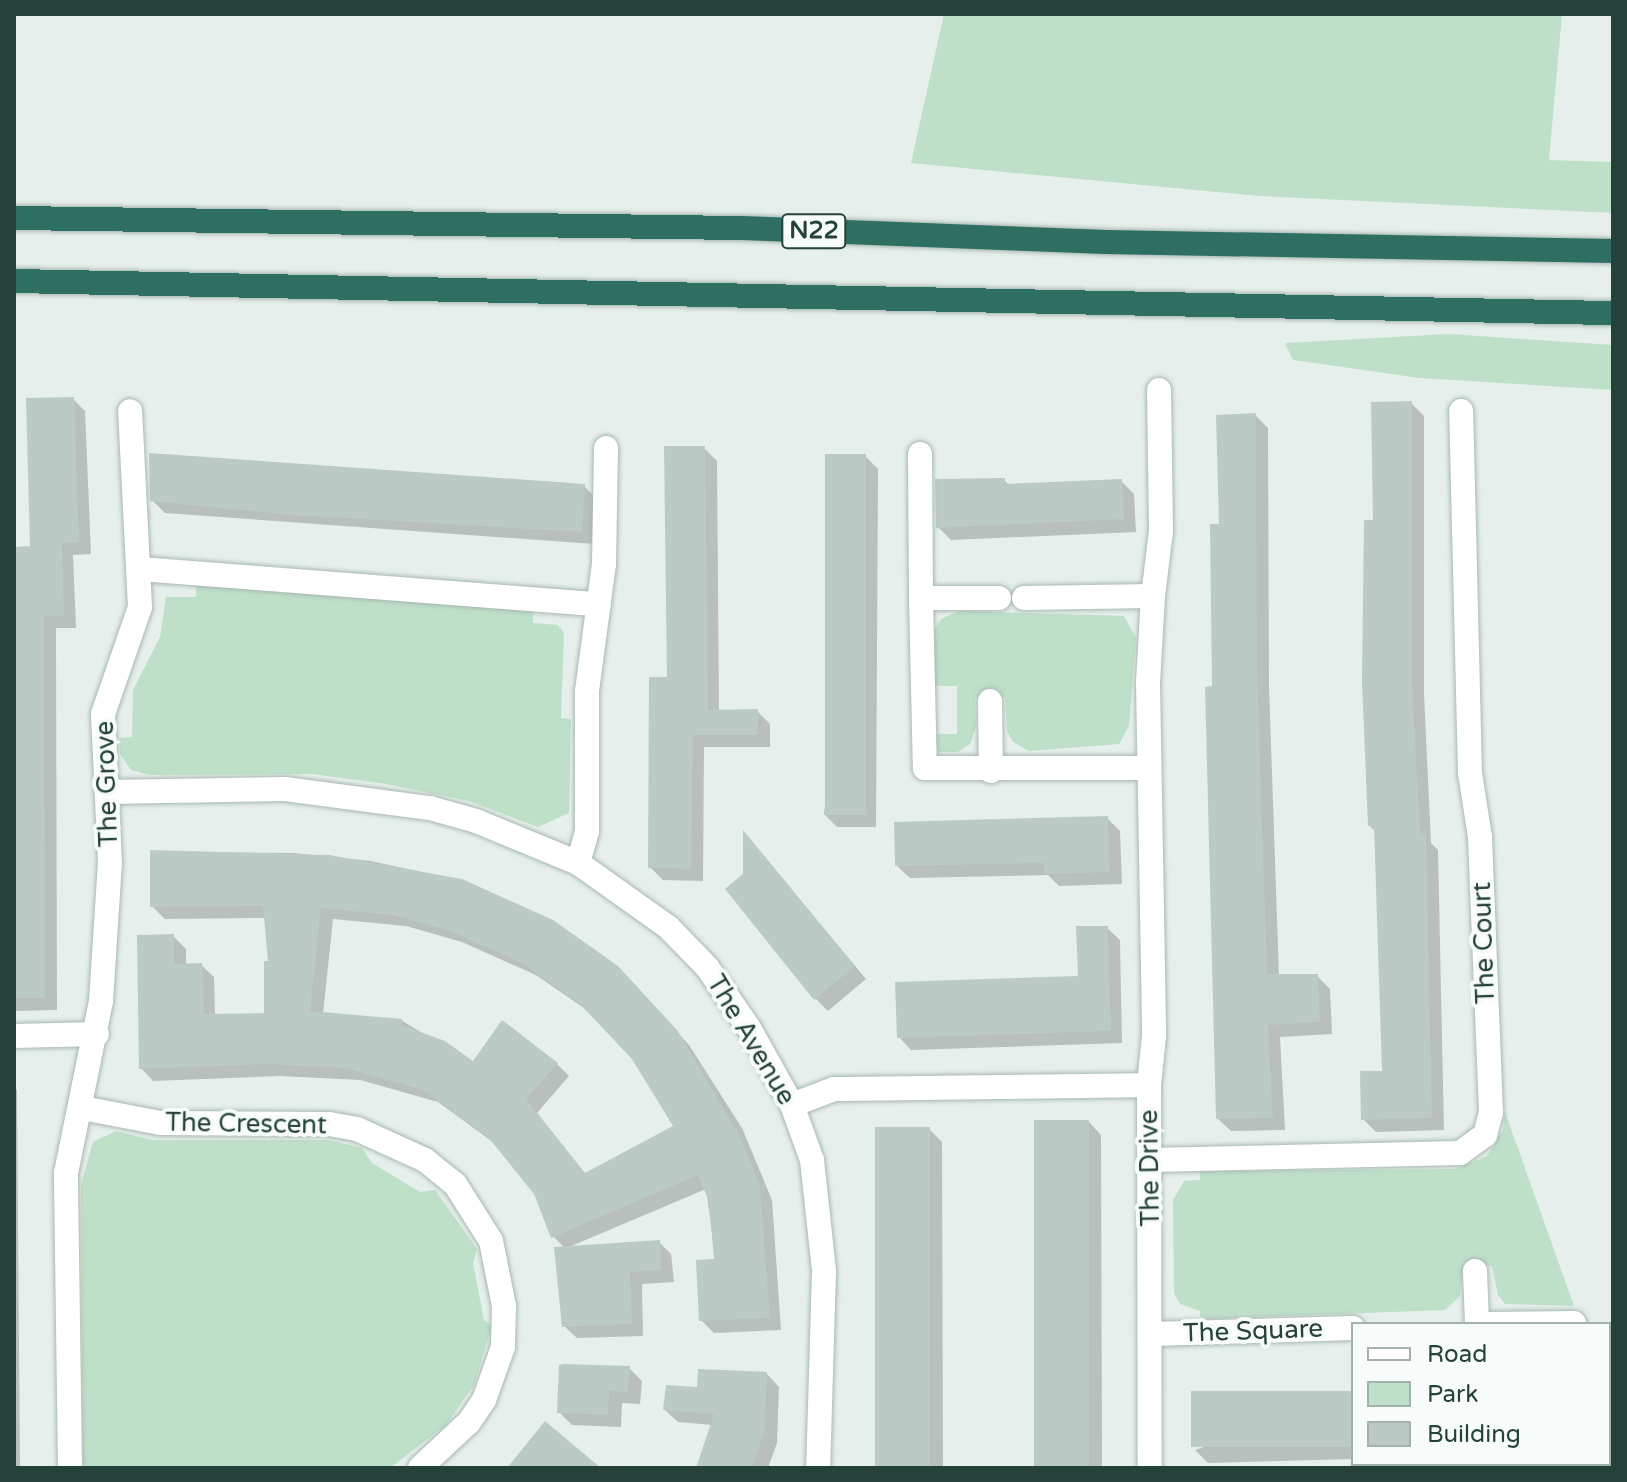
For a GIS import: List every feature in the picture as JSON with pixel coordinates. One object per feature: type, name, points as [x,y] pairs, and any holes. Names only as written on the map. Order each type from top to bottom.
[{"type":"highway","name":"N22","points":[[14,218],[742,228],[1106,242],[1613,251]]},
{"type":"highway","points":[[14,281],[1613,313]]},
{"type":"street","points":[[1149,1085],[1154,1036],[1148,682],[1161,531],[1159,390]]},
{"type":"street","name":"The Grove","points":[[97,1034],[107,918],[107,792],[103,714],[139,619],[130,411]]},
{"type":"street","name":"The Court","points":[[1151,1160],[1460,1153],[1485,1135],[1491,1112],[1480,837],[1470,785],[1461,411]]},
{"type":"street","points":[[578,863],[587,831],[587,691],[599,604],[606,448]]},
{"type":"street","points":[[920,454],[921,760],[931,772],[1149,768]]},
{"type":"street","points":[[139,569],[599,604]]},
{"type":"street","points":[[1024,598],[1153,596]]},
{"type":"street","points":[[921,598],[999,598]]},
{"type":"street","points":[[990,701],[991,771]]},
{"type":"street","name":"The Avenue","points":[[107,792],[285,789],[377,798],[476,821],[578,863],[668,927],[707,967],[792,1105],[812,1160],[821,1207],[823,1398],[818,1468]]},
{"type":"street","points":[[14,1036],[97,1034],[66,1173],[70,1468]]},
{"type":"street","name":"The Drive","points":[[792,1105],[834,1089],[1149,1085],[1150,1468]]},
{"type":"street","name":"The Crescent","points":[[82,1108],[161,1123],[329,1124],[357,1129],[425,1160],[455,1184],[491,1241],[504,1306],[503,1347],[484,1400],[469,1422],[420,1468]]},
{"type":"street","points":[[1475,1271],[1477,1322]]},
{"type":"street","name":"The Square","points":[[1152,1334],[1351,1328]]},
{"type":"green space","points":[[944,14],[1562,14],[1549,160],[1613,162],[1613,213],[1259,196],[911,163]]},
{"type":"green space","points":[[1449,334],[1613,345],[1613,390],[1419,378],[1293,360],[1285,343]]},
{"type":"green space","points":[[196,585],[533,611],[533,623],[558,625],[564,633],[561,718],[571,719],[569,813],[538,827],[469,801],[386,784],[312,774],[150,775],[131,770],[120,754],[119,738],[132,737],[133,690],[160,637],[166,597],[196,597]]},
{"type":"green space","points":[[959,611],[1124,616],[1136,638],[1129,726],[1119,744],[1029,751],[1013,742],[1007,731],[1005,698],[975,698],[976,727],[970,744],[958,752],[938,752],[932,734],[957,734],[957,686],[932,686],[934,630],[941,619]]},
{"type":"green space","points":[[1505,1112],[1574,1306],[1505,1304],[1498,1295],[1492,1266],[1463,1267],[1460,1296],[1445,1310],[1200,1319],[1200,1311],[1180,1304],[1174,1293],[1173,1200],[1184,1181],[1200,1180],[1200,1171],[1456,1169],[1487,1156],[1503,1130]]},
{"type":"green space","points":[[116,1131],[152,1140],[328,1140],[362,1148],[372,1163],[420,1192],[435,1190],[477,1249],[473,1263],[484,1320],[492,1326],[474,1385],[446,1425],[390,1468],[83,1468],[81,1185],[93,1142]]},
{"type":"building","points":[[74,397],[79,542],[62,543],[64,616],[44,616],[45,998],[14,998],[14,547],[30,546],[26,398]]},
{"type":"building","points":[[1412,401],[1412,680],[1420,835],[1426,835],[1432,1118],[1361,1120],[1360,1071],[1382,1071],[1374,826],[1368,826],[1362,681],[1364,520],[1373,520],[1371,402]]},
{"type":"building","points":[[1256,413],[1257,672],[1267,974],[1318,974],[1320,1022],[1268,1025],[1273,1118],[1216,1119],[1205,687],[1212,686],[1210,524],[1219,524],[1216,415]]},
{"type":"building","points":[[664,446],[705,446],[708,710],[758,709],[758,735],[693,735],[691,869],[648,868],[649,677],[667,677]]},
{"type":"building","points":[[149,453],[585,484],[582,532],[292,515],[150,501]]},
{"type":"building","points":[[825,454],[866,454],[866,815],[825,815]]},
{"type":"building","points":[[1005,478],[1005,484],[1122,479],[1124,519],[936,528],[935,479]]},
{"type":"building","points":[[1108,816],[1110,872],[1044,874],[1044,863],[895,866],[894,822]]},
{"type":"building","points":[[743,830],[855,966],[814,1000],[725,889],[743,874]]},
{"type":"building","points":[[150,850],[329,855],[462,879],[553,920],[618,966],[677,1030],[739,1135],[760,1186],[770,1318],[699,1321],[696,1260],[714,1259],[709,1201],[698,1175],[551,1238],[534,1194],[488,1137],[423,1090],[346,1068],[266,1064],[139,1069],[137,935],[174,934],[174,964],[202,963],[204,1014],[264,1013],[264,961],[268,961],[263,906],[150,907]],"holes":[[[321,908],[392,915],[448,930],[522,963],[581,1005],[632,1059],[673,1126],[585,1173],[526,1099],[558,1063],[502,1020],[473,1061],[445,1041],[401,1025],[402,1019],[310,1011]]]},
{"type":"building","points":[[1076,926],[1108,926],[1111,1031],[897,1038],[895,982],[1078,976]]},
{"type":"building","points":[[1034,1120],[1089,1120],[1089,1468],[1034,1468]]},
{"type":"building","points":[[875,1127],[930,1127],[930,1468],[875,1468]]},
{"type":"building","points":[[660,1240],[662,1270],[630,1272],[632,1324],[562,1327],[554,1247]]},
{"type":"building","points":[[559,1365],[630,1366],[628,1392],[609,1391],[608,1415],[557,1413]]},
{"type":"building","points":[[698,1369],[767,1372],[765,1430],[752,1468],[696,1468],[714,1414],[663,1410],[666,1385],[697,1387]]},
{"type":"building","points":[[1191,1391],[1351,1391],[1351,1447],[1191,1447]]},
{"type":"building","points":[[545,1421],[601,1468],[507,1468]]}]
